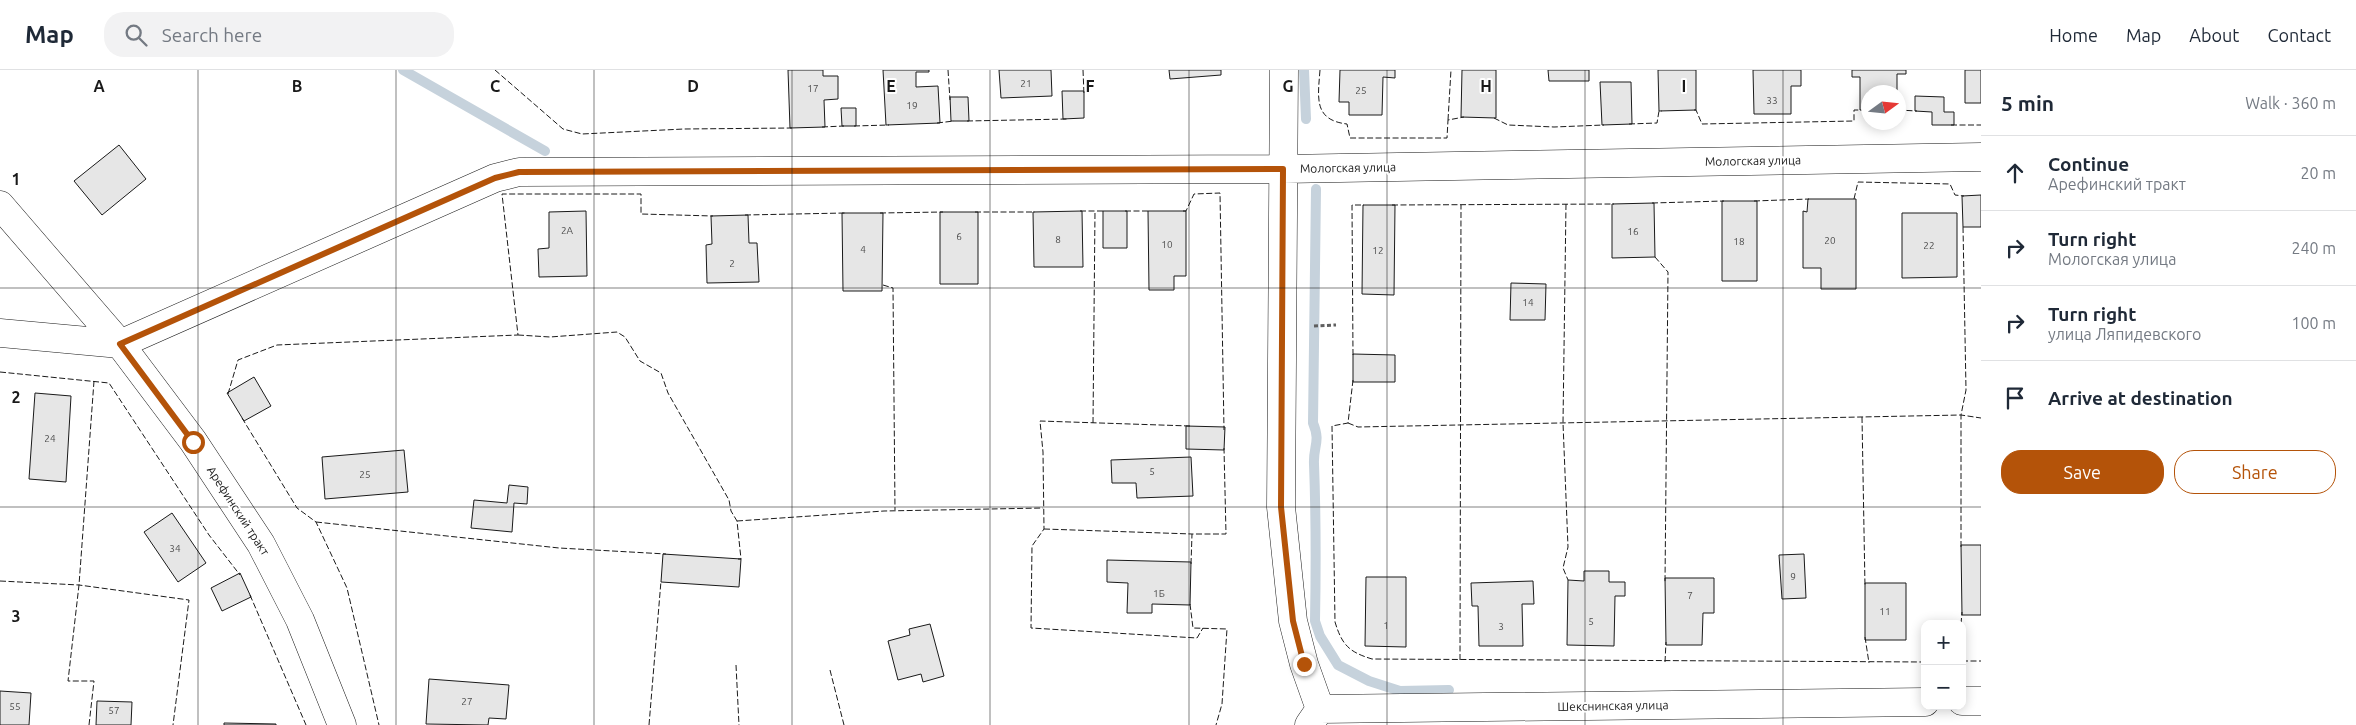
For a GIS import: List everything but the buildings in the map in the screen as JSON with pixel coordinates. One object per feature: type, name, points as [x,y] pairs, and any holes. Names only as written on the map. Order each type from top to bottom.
[{"type":"street","points":[[1284,70],[1281,507],[1293,621],[1315,717]]},
{"type":"street","name":"Мологская улица","points":[[120,344],[495,178],[519,172],[1283,169],[1981,157]]},
{"type":"street","name":"Арефинский тракт","points":[[0,205],[120,344],[193,442],[261,544],[300,620],[342,725]]},
{"type":"street","points":[[0,333],[120,344]]},
{"type":"street","points":[[1966,702],[1981,701]]},
{"type":"street","name":"Шекснинская улица","points":[[1315,717],[1921,702]]},
{"type":"path","points":[[1322,326],[1336,326]]},
{"type":"waterway","points":[[403,70],[545,151]]},
{"type":"waterway","points":[[1304,70],[1306,119]]},
{"type":"waterway","points":[[1316,189],[1313,423],[1317,440],[1314,458],[1315,621],[1320,636],[1338,665],[1369,681],[1400,691],[1449,690]]},
{"type":"fence","points":[[495,70],[563,129],[582,134],[684,129],[792,128]]},
{"type":"fence","points":[[948,70],[950,100]]},
{"type":"fence","points":[[1083,70],[1084,94]]},
{"type":"fence","points":[[1320,70],[1320,106],[1328,118],[1347,124],[1350,138],[1447,138],[1448,120],[1464,117]]},
{"type":"fence","points":[[1448,120],[1451,70]]},
{"type":"fence","points":[[1694,110],[1696,110],[1702,124],[1854,121],[1854,110],[1861,110]]},
{"type":"fence","points":[[1906,110],[1917,111]]},
{"type":"fence","points":[[1629,124],[1657,123],[1659,111],[1662,111]]},
{"type":"fence","points":[[1494,118],[1508,125],[1554,127],[1604,125]]},
{"type":"fence","points":[[967,121],[1067,119]]},
{"type":"fence","points":[[937,123],[954,121]]},
{"type":"fence","points":[[854,126],[889,125]]},
{"type":"fence","points":[[1951,125],[1981,125]]},
{"type":"fence","points":[[822,127],[844,126]]},
{"type":"fence","points":[[1854,199],[1858,182],[1950,184],[1955,195],[1964,196]]},
{"type":"fence","points":[[1183,211],[1186,211],[1194,194],[1220,193],[1224,430]]},
{"type":"fence","points":[[228,394],[238,360],[277,345],[518,335],[502,194],[641,194],[641,214],[713,216]]},
{"type":"fence","points":[[1754,201],[1809,199]]},
{"type":"fence","points":[[1652,203],[1724,201]]},
{"type":"fence","points":[[1566,204],[1563,423],[1568,547],[1563,568],[1568,580]]},
{"type":"fence","points":[[1392,205],[1614,204]]},
{"type":"fence","points":[[1353,355],[1352,205],[1364,205]]},
{"type":"fence","points":[[1460,660],[1461,205]]},
{"type":"fence","points":[[1080,211],[1105,211]]},
{"type":"fence","points":[[1093,423],[1095,211]]},
{"type":"fence","points":[[1125,211],[1150,211]]},
{"type":"fence","points":[[880,213],[943,212]]},
{"type":"fence","points":[[975,212],[1035,212]]},
{"type":"fence","points":[[745,215],[845,213]]},
{"type":"fence","points":[[1961,547],[1961,415],[1966,390],[1963,227]]},
{"type":"fence","points":[[1655,257],[1668,272],[1665,582]]},
{"type":"fence","points":[[883,285],[893,288],[895,510]]},
{"type":"fence","points":[[518,335],[550,337],[617,332],[625,337],[640,361],[661,373],[668,393],[729,500],[731,511],[737,521],[741,559],[738,559]]},
{"type":"fence","points":[[0,372],[109,383],[209,535],[240,575]]},
{"type":"fence","points":[[1353,380],[1348,423],[1332,426],[1335,622],[1344,642],[1358,654],[1372,659],[1921,662]]},
{"type":"fence","points":[[89,725],[94,681],[68,681],[79,585],[94,381]]},
{"type":"fence","points":[[1348,423],[1358,427],[1961,415],[1981,418]]},
{"type":"fence","points":[[1862,417],[1865,587]]},
{"type":"fence","points":[[242,418],[297,508],[316,522],[347,588],[379,725]]},
{"type":"fence","points":[[1190,426],[1040,421],[1043,452],[1044,529],[1032,546],[1031,628],[1197,638],[1203,628]]},
{"type":"fence","points":[[1191,564],[1192,534],[1226,534],[1224,448]]},
{"type":"fence","points":[[737,521],[884,511],[1043,508]]},
{"type":"fence","points":[[316,522],[559,548],[666,554]]},
{"type":"fence","points":[[1044,529],[1192,534]]},
{"type":"fence","points":[[0,581],[79,585],[189,600],[173,725]]},
{"type":"fence","points":[[649,725],[661,581]]},
{"type":"fence","points":[[250,595],[306,725]]},
{"type":"fence","points":[[1190,604],[1193,628],[1227,629],[1222,704],[1216,725]]},
{"type":"fence","points":[[1961,620],[1962,612]]},
{"type":"fence","points":[[1865,637],[1869,663]]},
{"type":"fence","points":[[1665,662],[1666,642]]},
{"type":"fence","points":[[1966,661],[1981,661]]},
{"type":"fence","points":[[736,665],[739,725]]},
{"type":"fence","points":[[830,670],[844,725]]},
{"type":"route","points":[[193,442],[120,344],[495,178],[519,172],[1283,169],[1281,507],[1293,621],[1304,664]]}]
